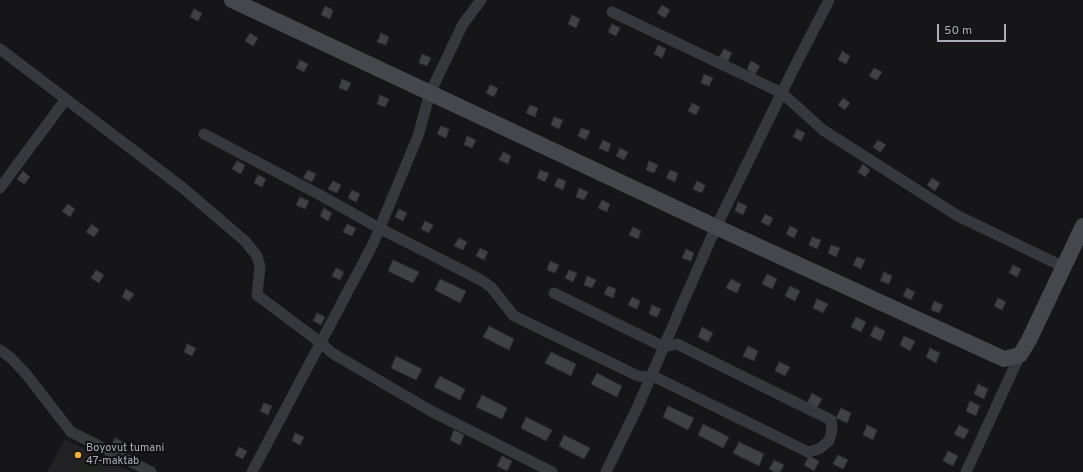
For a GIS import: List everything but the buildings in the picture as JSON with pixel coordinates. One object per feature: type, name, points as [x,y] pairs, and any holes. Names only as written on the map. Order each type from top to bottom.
[{"type":"main road","points":[[232,0],[716,227],[1004,359],[1020,355],[1029,340],[1083,226]]},
{"type":"street","points":[[252,472],[373,244],[418,136],[430,93],[463,24],[481,0]]},
{"type":"street","points":[[606,472],[664,347],[716,227],[829,0]]},
{"type":"street","points":[[612,12],[782,93],[823,130],[958,216],[1064,267]]},
{"type":"street","points":[[0,49],[182,188],[245,241],[257,256],[260,267],[257,295],[332,353],[432,411],[552,472]]},
{"type":"street","points":[[0,188],[66,98]]},
{"type":"street","points":[[204,134],[379,228],[481,280],[491,287],[514,316],[638,376],[657,378],[808,452],[819,449],[829,441],[832,430],[831,420],[677,344],[664,347],[554,293]]},
{"type":"street","points":[[0,350],[11,358],[26,374],[71,432],[151,472]]},
{"type":"street","points":[[966,472],[1020,355]]},
{"type":"shaded area","name":"Boyovut tumani 47-maktab","points":[[65,439],[132,472],[47,472]]},
{"type":"shaded area","points":[[83,461],[105,472],[77,472]]},
{"type":"place","name":"Boyovut tumani 47-maktab","points":[[78,455]]}]
